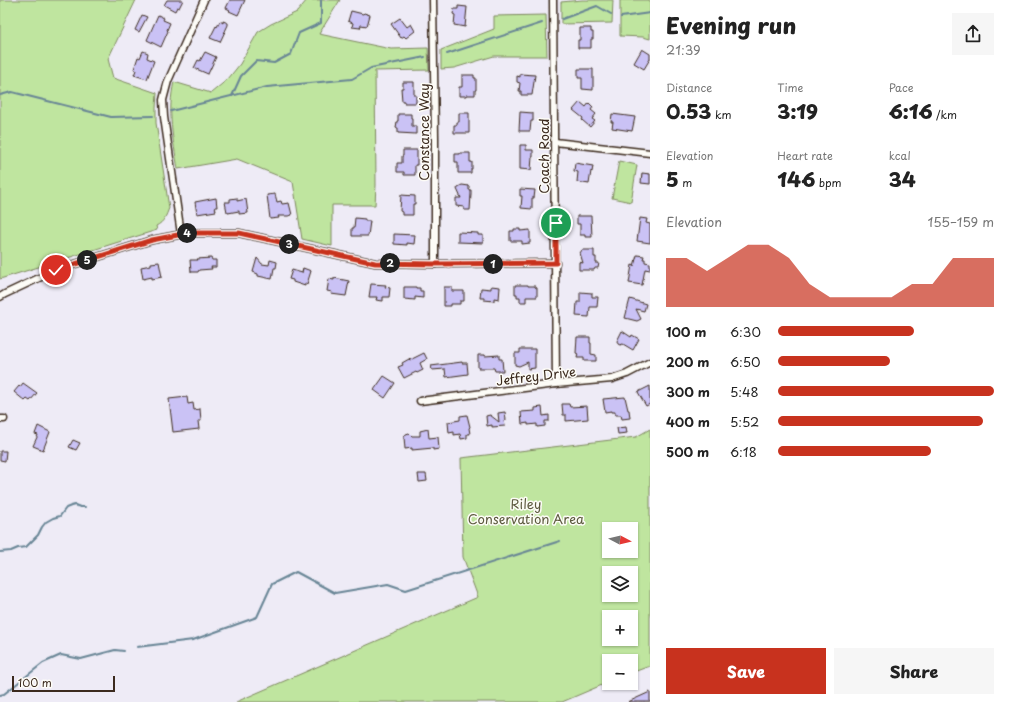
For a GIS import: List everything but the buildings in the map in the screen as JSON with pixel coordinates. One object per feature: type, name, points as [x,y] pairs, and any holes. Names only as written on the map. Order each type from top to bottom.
[{"type":"street","points":[[181,234],[164,117],[163,100],[168,81],[204,0]]},
{"type":"street","name":"Constance Way","points":[[433,0],[435,264]]},
{"type":"street","name":"Coach Road","points":[[553,0],[556,384]]},
{"type":"street","points":[[555,142],[650,154]]},
{"type":"street","points":[[0,298],[5,294],[56,270],[152,240],[188,233],[239,233],[375,263],[556,263]]},
{"type":"street","name":"Jeffrey Drive","points":[[420,401],[556,384],[612,379],[627,374],[650,362]]},
{"type":"green space","points":[[0,0],[136,0],[108,59],[113,78],[157,93],[156,123],[169,208],[163,221],[156,226],[157,230],[0,279]]},
{"type":"green space","points":[[307,0],[340,0],[319,34],[391,49],[428,48],[429,70],[375,71],[375,205],[332,205],[332,246],[302,239],[293,182],[237,159],[178,169],[174,147],[171,104],[174,82],[211,93],[228,79],[240,64],[258,32],[297,12]]},
{"type":"green space","points":[[613,0],[612,23],[561,24],[561,2]]},
{"type":"green space","points":[[620,0],[650,0],[650,39],[643,37],[620,36]]},
{"type":"green space","points":[[546,15],[547,56],[494,56],[454,68],[441,69],[441,50],[494,29],[494,16]]},
{"type":"green space","points":[[619,161],[637,165],[631,202],[612,198]]},
{"type":"green space","name":"Riley Conservation Area","points":[[650,429],[650,666],[638,670],[638,654],[602,654],[602,685],[562,702],[236,702],[478,597],[463,557],[461,458],[636,437]]},
{"type":"waterway","points":[[232,96],[241,76],[256,61],[274,63],[291,54],[299,33],[321,23],[321,0]]},
{"type":"waterway","points":[[562,19],[597,6],[611,14]]},
{"type":"waterway","points":[[621,17],[650,13]]},
{"type":"waterway","points":[[447,54],[542,23]]},
{"type":"waterway","points":[[171,111],[267,87],[352,79],[371,68],[425,57]]},
{"type":"waterway","points":[[0,95],[12,92],[111,117],[153,116]]},
{"type":"waterway","points":[[0,552],[26,547],[38,535],[46,522],[60,516],[66,508],[75,505],[85,507]]},
{"type":"waterway","points":[[137,647],[193,640],[257,617],[272,584],[296,572],[335,593],[388,584],[406,590],[560,541]]},
{"type":"waterway","points":[[0,695],[4,694],[43,663],[61,655],[81,659],[115,650],[124,651]]},
{"type":"route","points":[[56,270],[152,240],[188,233],[239,233],[375,263],[556,263],[556,223]]}]
